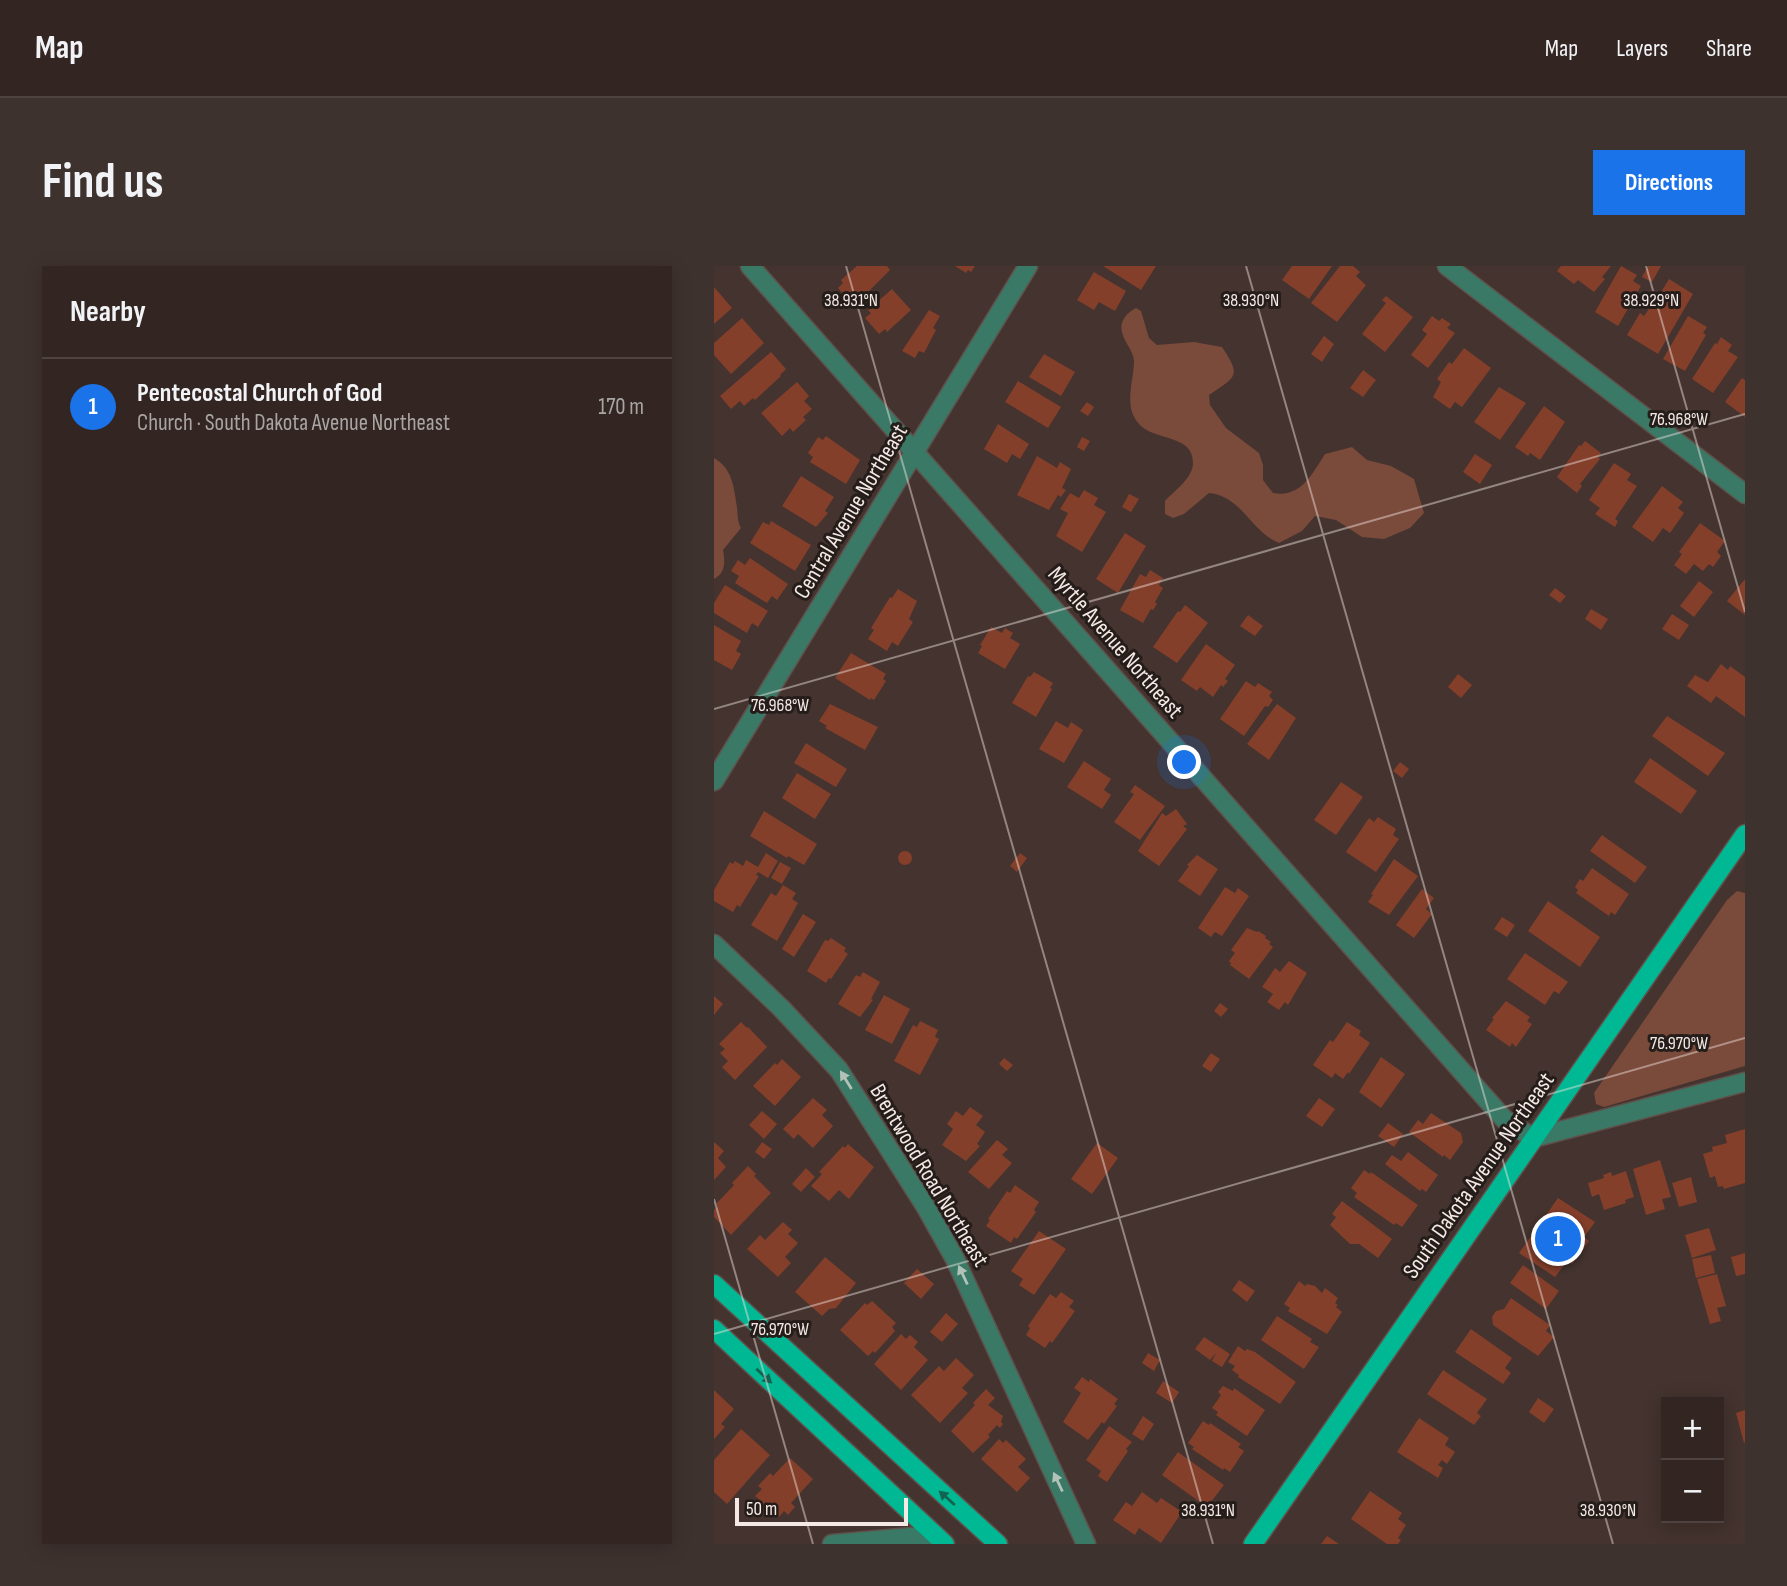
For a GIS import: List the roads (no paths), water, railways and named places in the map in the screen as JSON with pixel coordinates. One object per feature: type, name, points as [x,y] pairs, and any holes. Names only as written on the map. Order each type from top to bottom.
[{"type":"main road","name":"South Dakota Avenue Northeast","points":[[1253,1544],[1533,1139],[1744,842]]},
{"type":"main road","points":[[714,1284],[998,1544]]},
{"type":"main road","points":[[714,1329],[940,1540]]},
{"type":"street","name":"Myrtle Avenue Northeast","points":[[750,266],[1504,1119],[1533,1139]]},
{"type":"street","name":"Central Avenue Northeast","points":[[714,781],[1028,266]]},
{"type":"street","points":[[1447,266],[1745,494]]},
{"type":"street","name":"Brentwood Road Northeast","points":[[714,943],[839,1070],[927,1209],[955,1259],[1086,1544]]},
{"type":"street","points":[[1533,1139],[1745,1082]]},
{"type":"street","points":[[832,1544],[940,1540]]},
{"type":"place","name":"Pentecostal Church of God","points":[[1558,1239]]}]
